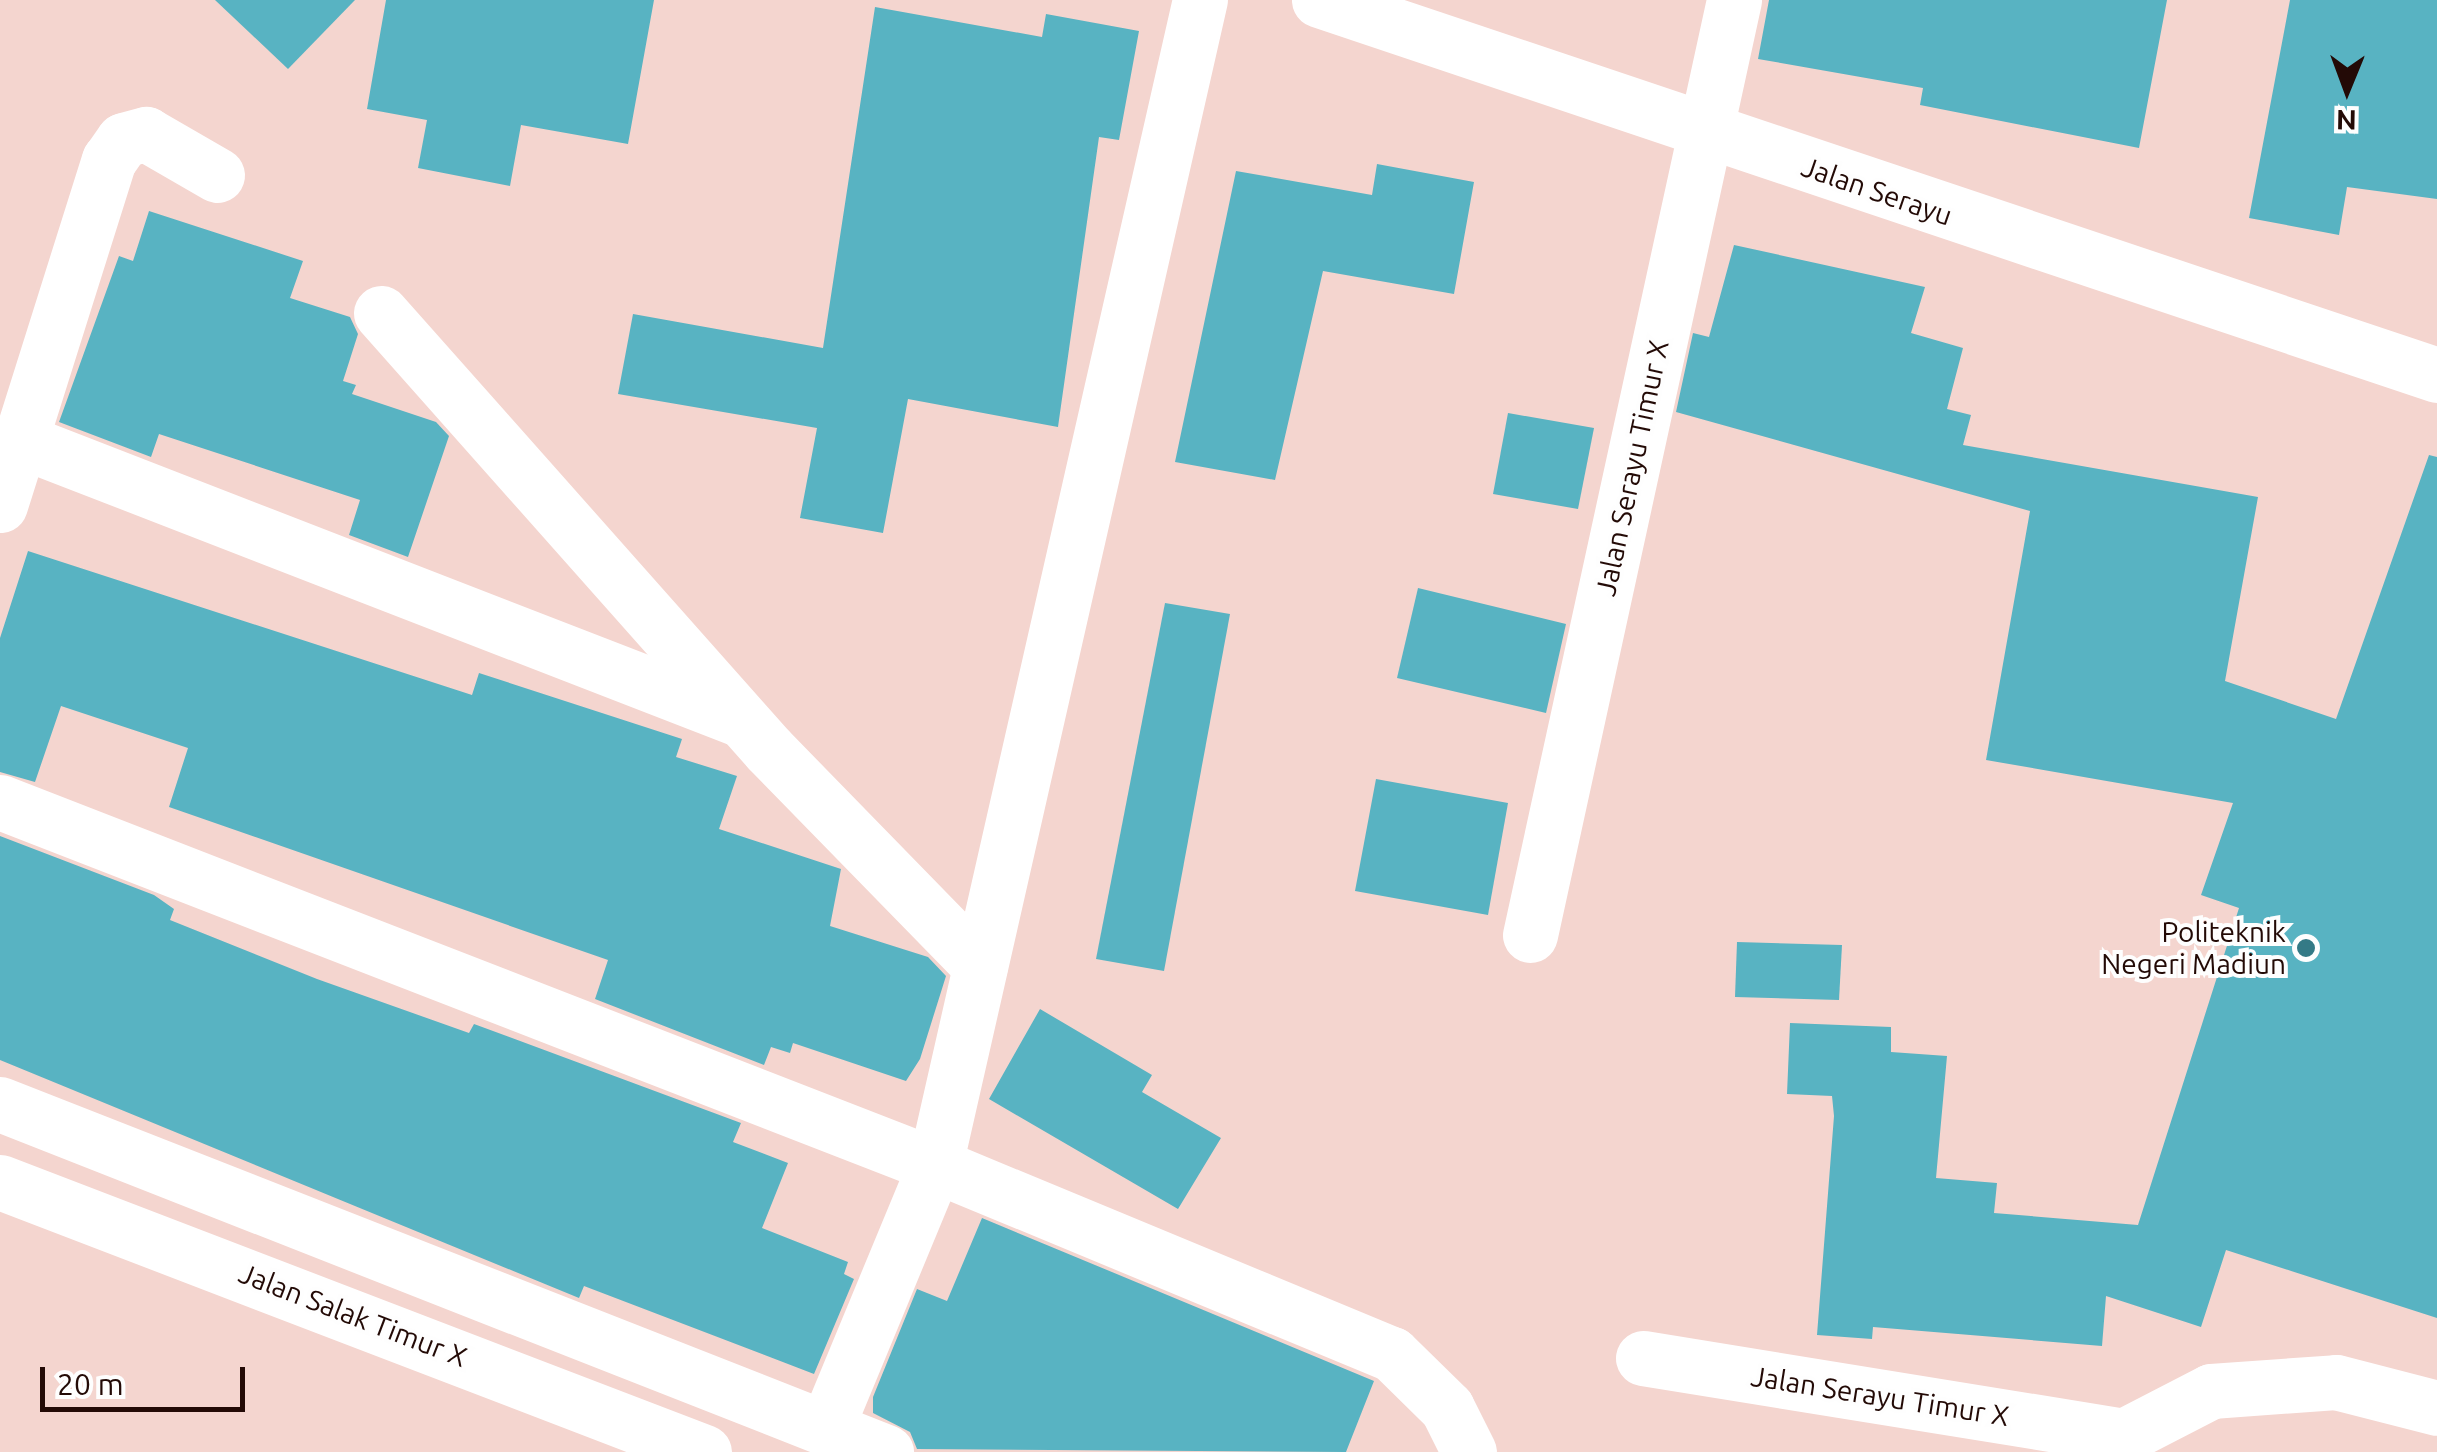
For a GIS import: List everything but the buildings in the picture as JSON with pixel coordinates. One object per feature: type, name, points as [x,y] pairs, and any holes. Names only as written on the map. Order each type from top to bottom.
[{"type":"street","points":[[826,1428],[934,1164],[1200,0]]},
{"type":"street","name":"Jalan Serayu","points":[[1319,0],[2437,375]]},
{"type":"street","name":"Jalan Serayu Timur X","points":[[1530,936],[1734,0]]},
{"type":"street","points":[[0,504],[123,140],[165,138],[217,175]]},
{"type":"street","points":[[381,314],[743,721],[984,946]]},
{"type":"street","points":[[19,440],[743,721]]},
{"type":"street","points":[[0,802],[934,1164],[1392,1354],[1447,1408],[1469,1452]]},
{"type":"street","points":[[0,1104],[886,1452]]},
{"type":"street","name":"Jalan Salak Timur X","points":[[0,1182],[704,1452]]},
{"type":"street","name":"Jalan Serayu Timur X","points":[[1643,1358],[2105,1443]]},
{"type":"street","points":[[2105,1443],[2229,1390],[2336,1382],[2437,1408]]},
{"type":"place","name":"Politeknik Negeri Madiun","points":[[2306,948]]}]
